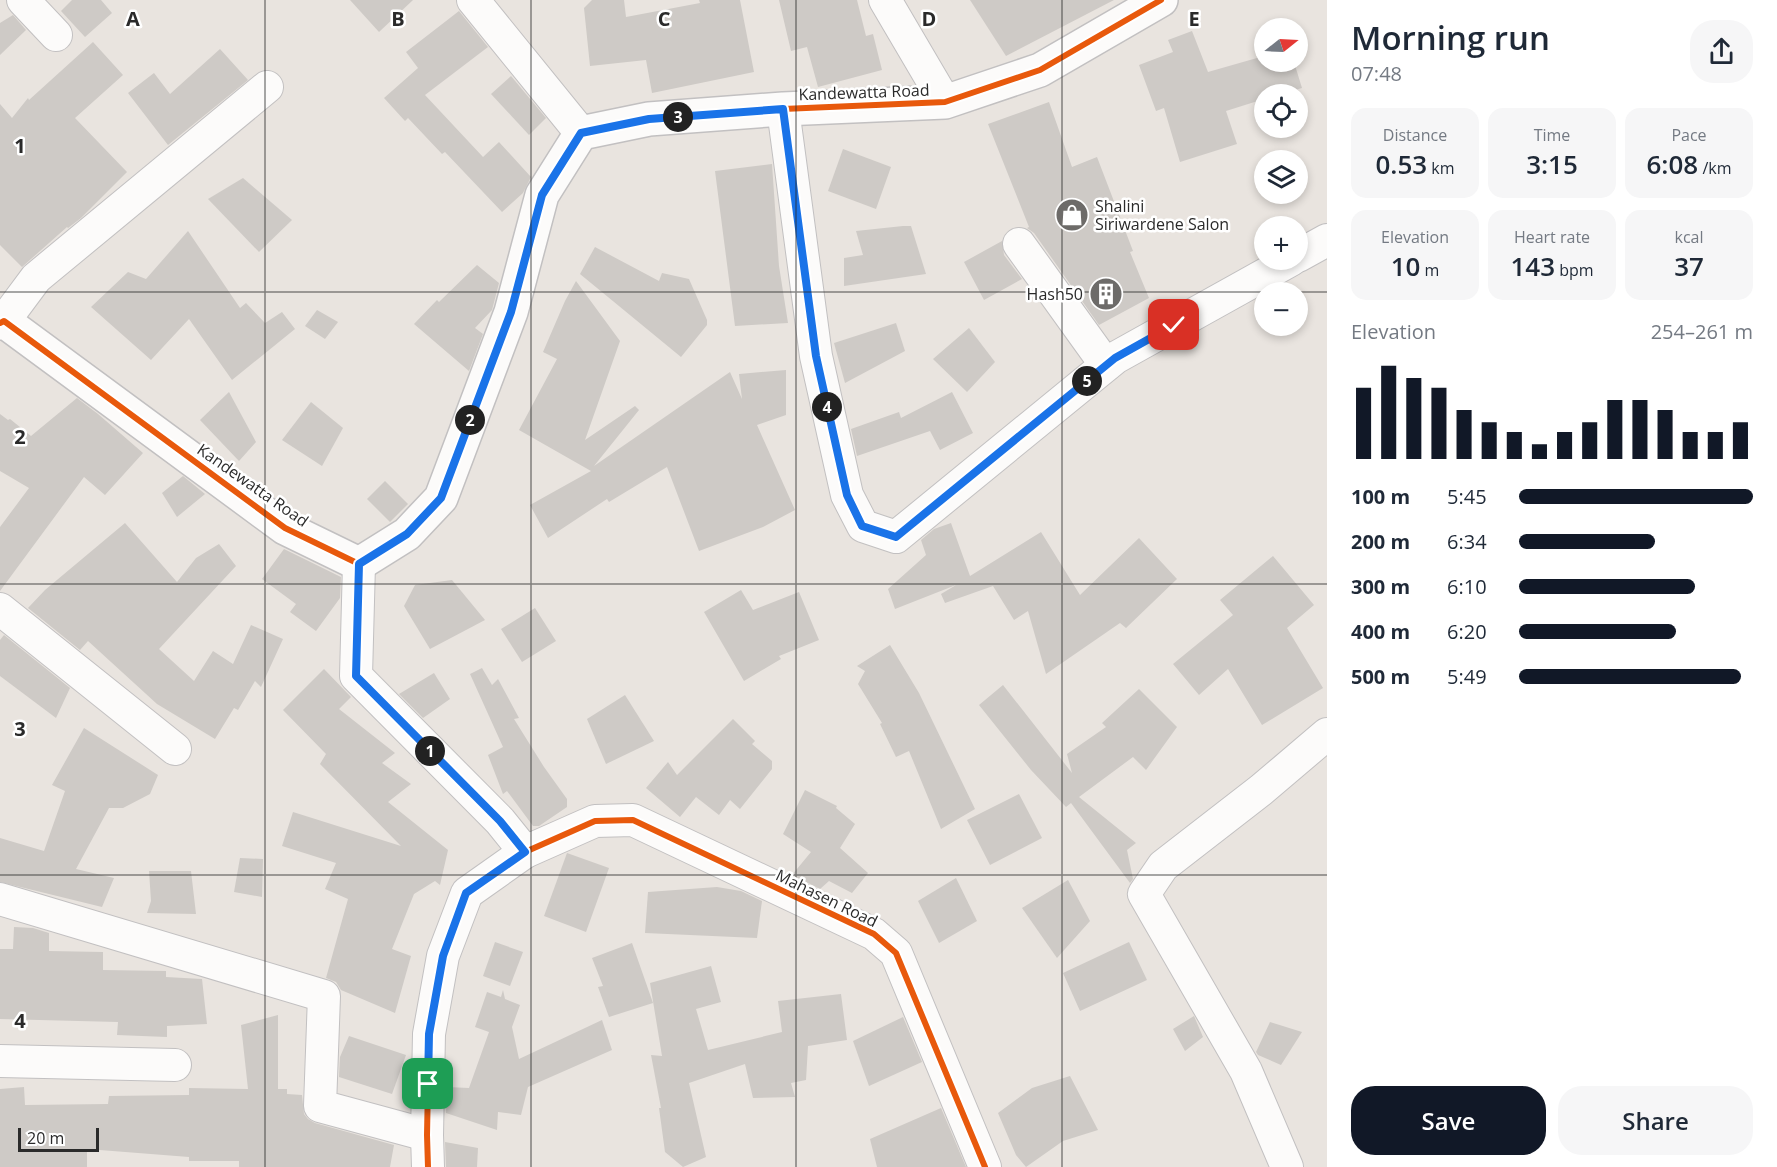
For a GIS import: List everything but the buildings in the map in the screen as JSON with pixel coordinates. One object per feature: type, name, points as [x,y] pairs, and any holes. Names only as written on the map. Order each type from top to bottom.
[{"type":"street","points":[[23,0],[56,35]]},
{"type":"street","points":[[428,1167],[429,1034],[443,956],[466,893],[525,852],[500,821],[356,676],[359,564],[407,534],[441,498],[511,312],[542,195],[581,133],[472,0]]},
{"type":"street","points":[[885,0],[945,102]]},
{"type":"street","name":"Kandewatta Road","points":[[581,133],[649,119],[783,109],[945,102],[1040,70],[1155,1]]},
{"type":"street","points":[[2,322],[36,278],[267,87]]},
{"type":"street","points":[[783,109],[816,356],[847,495],[862,526],[896,537],[1115,358],[1273,270]]},
{"type":"street","points":[[1308,250],[1327,240]]},
{"type":"street","points":[[1019,244],[1106,365]]},
{"type":"street","name":"Kandewatta Road","points":[[2,322],[285,528],[359,564]]},
{"type":"street","points":[[0,609],[175,749]]},
{"type":"street","points":[[1287,1167],[1246,1071],[1144,894],[1163,866],[1261,790],[1327,734]]},
{"type":"street","name":"Mahasen Road","points":[[525,852],[595,821],[633,820],[874,934],[896,953],[985,1167]]},
{"type":"street","points":[[0,899],[324,996],[320,1106],[427,1135]]},
{"type":"street","points":[[0,1061],[175,1065]]},
{"type":"cycle path","points":[[0,323],[4,321],[285,528],[359,564],[407,534],[441,498],[511,312],[542,195],[581,133],[649,119],[783,109],[945,102],[1040,70],[1161,0]]},
{"type":"cycle path","points":[[428,1167],[429,1034],[443,956],[467,893],[525,852],[595,821],[633,820],[874,934],[896,953],[985,1167]]},
{"type":"place","name":"Shalini Siriwardene Salon","points":[[1072,215]]},
{"type":"place","name":"Hash50","points":[[1106,294]]},
{"type":"route","points":[[428,1084],[429,1034],[443,956],[466,893],[525,852],[500,821],[356,676],[359,564],[407,534],[441,498],[511,312],[542,195],[581,133],[649,119],[783,109],[816,356],[847,495],[862,526],[896,537],[1115,358],[1174,325]]}]
